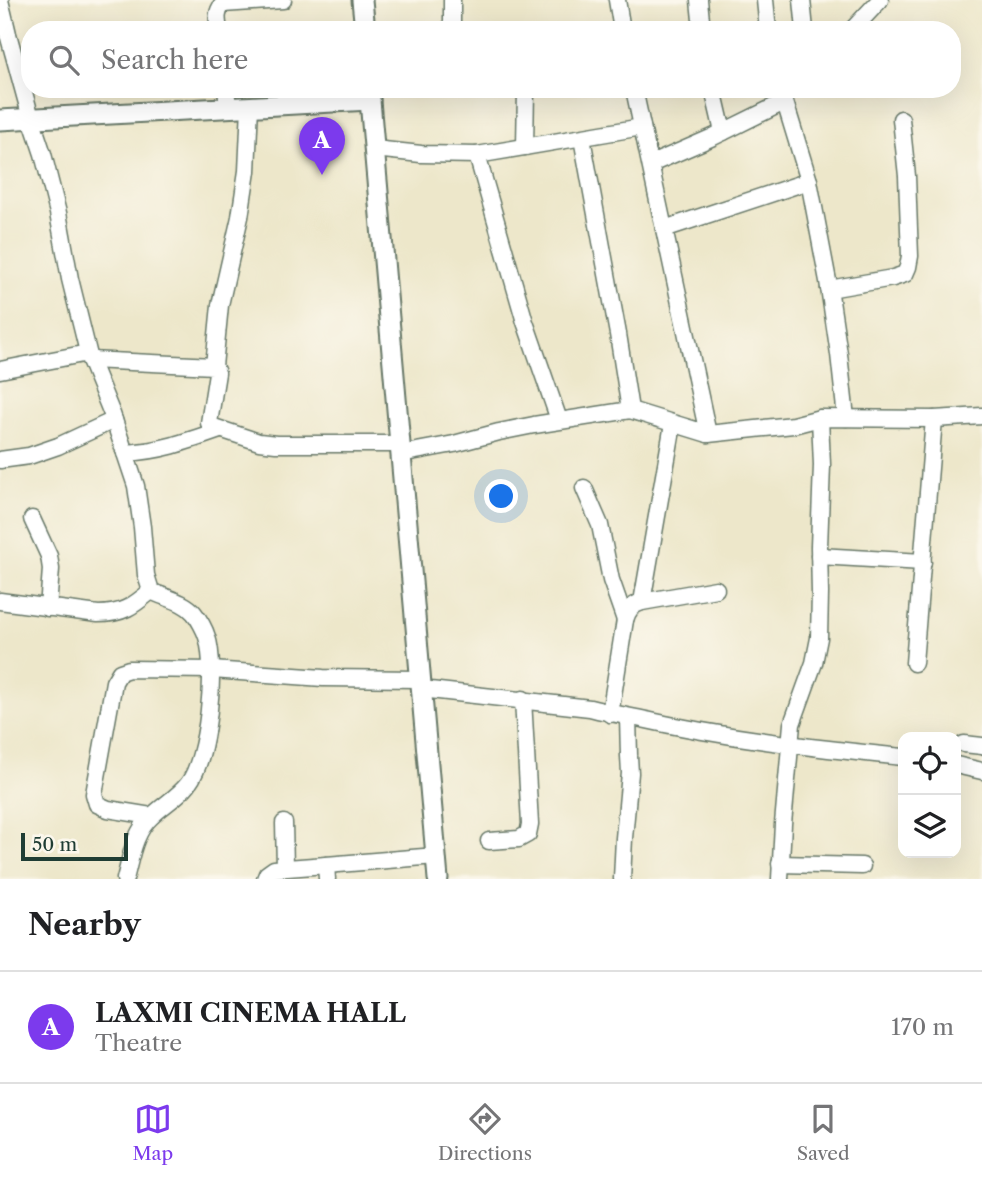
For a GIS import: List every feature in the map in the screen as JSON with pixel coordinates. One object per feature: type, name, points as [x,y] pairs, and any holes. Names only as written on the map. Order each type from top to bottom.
[{"type":"street","points":[[0,0],[21,81]]},
{"type":"street","points":[[218,21],[219,9],[223,4],[283,0]]},
{"type":"street","points":[[362,0],[364,21]]},
{"type":"street","points":[[452,0],[452,21]]},
{"type":"street","points":[[617,0],[620,21]]},
{"type":"street","points":[[699,0],[701,21]]},
{"type":"street","points":[[765,0],[767,21]]},
{"type":"street","points":[[802,0],[804,21]]},
{"type":"street","points":[[860,21],[877,2]]},
{"type":"street","points":[[26,98],[58,213],[70,279],[89,357],[136,486],[146,575],[151,591]]},
{"type":"street","points":[[0,120],[227,98],[250,106],[330,98]]},
{"type":"street","points":[[370,98],[438,879]]},
{"type":"street","points":[[525,147],[526,98]]},
{"type":"street","points":[[636,98],[708,434]]},
{"type":"street","points":[[715,98],[723,132]]},
{"type":"street","points":[[651,164],[723,132],[779,98]]},
{"type":"street","points":[[783,98],[809,181],[829,289],[846,418]]},
{"type":"street","points":[[250,106],[247,171],[240,217],[220,305],[214,366],[217,373],[209,423],[213,428],[259,442],[276,444],[400,449],[454,444],[499,432],[630,410],[708,434],[793,425],[820,418],[934,419],[982,416]]},
{"type":"street","points":[[829,289],[893,278],[905,274],[908,267],[910,256],[907,176],[901,119]]},
{"type":"street","points":[[374,149],[421,154],[477,155],[642,127]]},
{"type":"street","points":[[582,138],[630,410]]},
{"type":"street","points":[[477,155],[526,322],[559,421]]},
{"type":"street","points":[[664,229],[809,181]]},
{"type":"street","points":[[0,370],[89,357],[214,366]]},
{"type":"street","points":[[820,418],[822,465],[819,638],[814,663],[792,724],[780,872],[862,866]]},
{"type":"street","points":[[914,663],[934,419]]},
{"type":"street","points":[[0,460],[29,456],[58,446],[114,420]]},
{"type":"street","points":[[642,602],[673,424]]},
{"type":"street","points":[[125,453],[146,452],[178,445],[220,430]]},
{"type":"street","points":[[584,488],[600,525],[611,580],[625,620]]},
{"type":"street","points":[[32,519],[49,556],[51,569],[48,608]]},
{"type":"street","points":[[819,556],[923,562]]},
{"type":"street","points":[[611,714],[627,612],[642,602],[716,589]]},
{"type":"street","points":[[0,601],[111,614],[125,610],[151,591]]},
{"type":"street","points":[[125,879],[134,842],[143,825],[189,783],[197,768],[206,730],[212,670],[207,637],[194,612],[151,591]]},
{"type":"street","points":[[152,816],[108,809],[97,804],[94,794],[114,682],[120,672],[129,669],[212,670],[421,684],[590,708],[699,732],[835,751],[898,757]]},
{"type":"street","points":[[489,841],[519,839],[528,834],[530,824],[523,699]]},
{"type":"street","points":[[622,879],[631,773],[628,717]]},
{"type":"street","points":[[964,744],[982,746]]},
{"type":"street","points":[[961,766],[982,771]]},
{"type":"street","points":[[284,823],[285,867]]},
{"type":"street","points":[[265,879],[274,869],[285,867],[326,872],[436,856]]},
{"type":"place","name":"LAXMI CINEMA HALL","points":[[322,175]]}]
